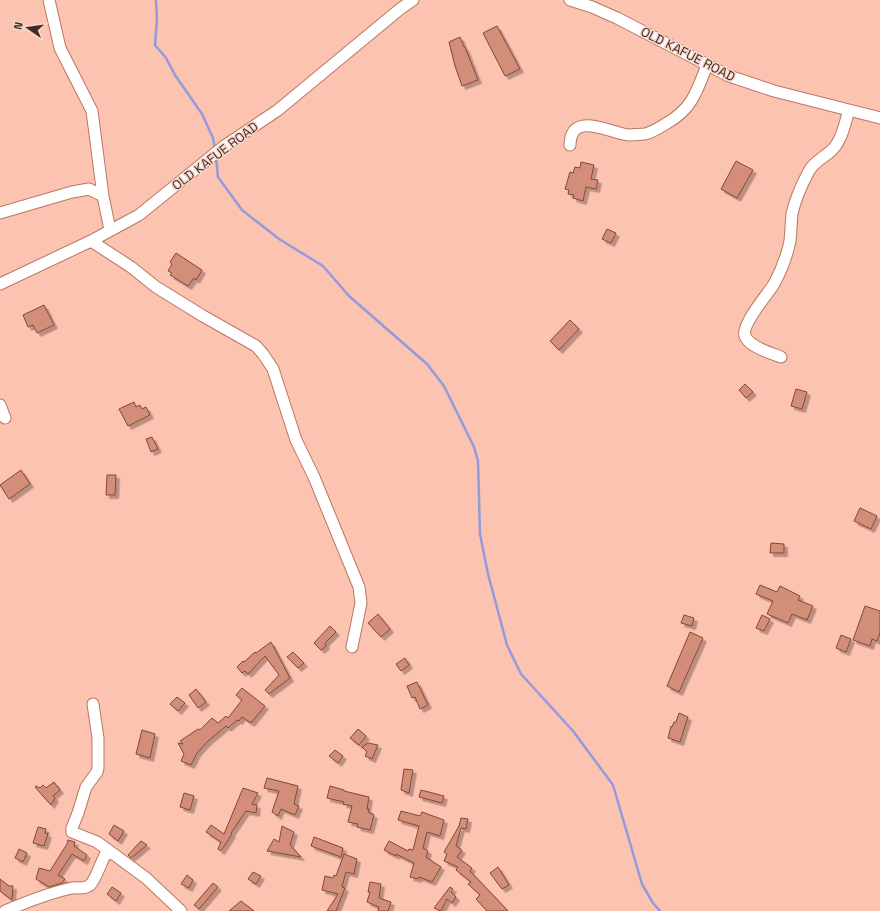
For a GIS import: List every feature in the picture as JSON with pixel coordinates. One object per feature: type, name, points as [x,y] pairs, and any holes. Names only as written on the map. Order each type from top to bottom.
[{"type":"street","points":[[49,0],[60,48],[92,110],[103,196],[110,230]]},
{"type":"street","name":"OLD KAFUE ROAD","points":[[0,284],[91,241],[139,215],[223,147],[278,110],[400,9],[413,0]]},
{"type":"street","name":"OLD KAFUE ROAD","points":[[570,0],[592,7],[617,18],[729,76],[774,91],[880,118]]},
{"type":"street","points":[[570,145],[572,133],[577,128],[583,126],[594,126],[629,135],[644,134],[675,119],[688,107],[695,96],[707,65]]},
{"type":"street","points":[[781,357],[749,342],[745,337],[744,331],[750,318],[767,295],[780,273],[790,241],[792,215],[795,204],[809,170],[817,161],[832,150],[841,137],[849,110]]},
{"type":"street","points":[[0,213],[72,192],[89,189],[103,196]]},
{"type":"street","points":[[91,241],[131,267],[156,287],[256,346],[273,369],[296,440],[314,477],[359,587],[361,603],[352,647]]},
{"type":"street","points":[[0,405],[4,418]]},
{"type":"street","points":[[93,704],[98,738],[98,768],[97,772],[86,788],[72,828],[72,832],[97,842],[146,878],[181,911]]},
{"type":"street","points":[[5,911],[40,898],[74,888],[84,888],[89,886],[108,850]]},
{"type":"building","points":[[497,26],[520,69],[505,76],[483,33]]},
{"type":"building","points":[[460,37],[478,80],[462,86],[449,42]]},
{"type":"building","points":[[736,161],[753,170],[737,198],[721,189]]},
{"type":"building","points":[[581,162],[594,165],[591,179],[598,180],[596,189],[586,187],[583,201],[573,198],[574,195],[568,194],[569,190],[565,189],[570,172],[573,173],[575,167],[580,168]]},
{"type":"building","points":[[607,229],[616,233],[611,243],[602,239]]},
{"type":"building","points":[[176,253],[202,270],[196,280],[194,278],[188,286],[170,275],[172,273],[168,271],[172,264],[170,262]]},
{"type":"building","points":[[44,305],[54,325],[37,333],[33,325],[28,327],[23,315]]},
{"type":"building","points":[[570,320],[579,329],[559,350],[550,341]]},
{"type":"building","points":[[745,384],[753,392],[746,398],[739,390]]},
{"type":"building","points":[[796,389],[807,392],[802,409],[791,406]]},
{"type":"building","points":[[134,402],[136,407],[140,405],[142,409],[146,407],[150,415],[128,426],[119,409]]},
{"type":"building","points":[[152,437],[158,449],[151,452],[146,439]]},
{"type":"building","points":[[21,470],[30,484],[9,499],[0,485]]},
{"type":"building","points":[[107,475],[116,475],[115,495],[106,495]]},
{"type":"building","points":[[860,508],[877,516],[871,529],[854,521]]},
{"type":"building","points":[[771,543],[784,544],[784,553],[770,553]]},
{"type":"building","points":[[760,585],[777,592],[780,586],[800,596],[798,600],[813,606],[807,620],[792,614],[788,623],[767,614],[773,601],[756,594]]},
{"type":"building","points":[[865,606],[880,611],[880,633],[877,641],[872,639],[870,646],[853,640]]},
{"type":"building","points":[[378,614],[390,629],[381,637],[368,623]]},
{"type":"building","points":[[684,615],[694,618],[692,626],[681,623]]},
{"type":"building","points":[[762,615],[770,619],[764,631],[756,628]]},
{"type":"building","points":[[330,626],[336,632],[326,642],[326,646],[321,650],[314,643]]},
{"type":"building","points":[[690,632],[703,638],[679,692],[667,686]]},
{"type":"building","points":[[841,635],[851,639],[846,652],[836,648]]},
{"type":"building","points":[[271,642],[290,678],[269,694],[265,690],[279,675],[265,656],[248,674],[245,671],[242,673],[237,667],[255,652],[256,653]]},
{"type":"building","points":[[293,652],[304,663],[298,668],[287,657]]},
{"type":"building","points":[[405,658],[409,665],[401,671],[396,664]]},
{"type":"building","points":[[417,682],[428,705],[420,709],[415,697],[412,698],[407,686]]},
{"type":"building","points":[[242,688],[265,706],[251,723],[242,717],[239,721],[237,720],[228,728],[226,726],[208,741],[197,753],[191,765],[181,761],[184,754],[178,743],[183,744],[180,741],[198,729],[200,730],[212,718],[218,723],[226,716],[228,718],[242,700],[236,695]]},
{"type":"building","points":[[196,689],[206,702],[198,708],[189,695]]},
{"type":"building","points":[[177,697],[185,703],[178,711],[170,704]]},
{"type":"building","points":[[679,713],[688,717],[680,742],[668,738],[671,726],[672,727],[674,722],[676,722]]},
{"type":"building","points":[[358,729],[366,736],[359,745],[350,738]]},
{"type":"building","points":[[142,730],[155,734],[150,758],[136,754]]},
{"type":"building","points":[[368,743],[378,745],[372,759],[365,756],[367,752],[362,747]]},
{"type":"building","points":[[335,750],[343,756],[338,763],[329,756]]},
{"type":"building","points":[[404,769],[413,770],[409,793],[401,790]]},
{"type":"building","points":[[267,778],[298,786],[294,804],[299,806],[295,815],[281,809],[278,816],[272,812],[279,791],[264,788]]},
{"type":"building","points":[[54,782],[60,790],[53,796],[55,798],[51,805],[35,787],[40,788],[43,785],[46,788]]},
{"type":"building","points":[[330,786],[369,797],[367,809],[369,809],[368,812],[374,815],[370,830],[357,827],[358,824],[348,822],[352,806],[343,804],[344,802],[327,798]]},
{"type":"building","points":[[243,788],[258,793],[252,804],[257,805],[256,813],[246,811],[221,851],[218,849],[221,842],[206,832],[211,825],[224,834]]},
{"type":"building","points":[[421,790],[444,796],[442,803],[419,797]]},
{"type":"building","points":[[184,793],[194,796],[190,810],[180,807]]},
{"type":"building","points":[[401,811],[420,816],[422,812],[444,820],[440,836],[427,832],[423,848],[428,851],[426,857],[441,867],[432,882],[419,877],[418,879],[410,877],[414,863],[384,850],[389,841],[408,851],[409,849],[413,850],[419,826],[398,820]]},
{"type":"building","points":[[461,818],[468,819],[466,829],[461,828],[456,846],[462,850],[457,857],[472,868],[470,871],[508,911],[487,911],[476,899],[480,895],[468,884],[471,882],[456,870],[458,867],[444,861],[447,854],[444,852],[459,826]]},
{"type":"building","points":[[114,825],[124,831],[118,841],[109,834]]},
{"type":"building","points":[[282,826],[294,832],[290,845],[301,857],[267,851],[274,839],[279,842]]},
{"type":"building","points":[[38,827],[46,829],[45,833],[48,834],[44,846],[33,843]]},
{"type":"building","points":[[314,837],[343,848],[341,857],[311,846]]},
{"type":"building","points":[[68,840],[75,842],[74,846],[87,855],[84,861],[72,854],[58,875],[65,879],[62,883],[49,887],[36,879],[39,868],[50,871]]},
{"type":"building","points":[[141,841],[147,845],[131,858],[128,855]]},
{"type":"building","points":[[19,849],[27,853],[23,862],[15,858]]},
{"type":"building","points":[[344,854],[357,859],[354,874],[346,872],[342,887],[345,888],[336,911],[327,911],[338,894],[322,890],[325,876],[333,878],[334,875],[336,876]]},
{"type":"building","points":[[498,867],[509,885],[502,889],[490,873]]},
{"type":"building","points":[[253,872],[261,876],[256,884],[248,879]]},
{"type":"building","points":[[187,875],[193,880],[189,888],[181,884]]},
{"type":"building","points":[[0,879],[9,886],[13,886],[12,900],[0,891]]},
{"type":"building","points":[[370,882],[381,884],[379,898],[391,902],[388,911],[378,911],[379,907],[367,902],[370,892],[368,892]]},
{"type":"building","points":[[213,883],[218,887],[199,909],[194,905]]},
{"type":"building","points":[[112,887],[121,893],[116,901],[107,894]]},
{"type":"building","points":[[450,887],[453,889],[451,892],[456,897],[452,903],[447,899],[441,911],[434,908]]},
{"type":"building","points":[[241,901],[254,911],[229,911]]},
{"type":"waterway","points":[[156,0],[157,19],[155,45],[166,58],[175,75],[202,114],[213,138],[215,150]]},
{"type":"waterway","points":[[216,157],[218,177],[242,210],[279,239],[323,266],[349,296],[427,364],[444,386],[474,447],[478,461],[480,534],[488,574],[507,645],[521,674],[573,731],[613,785],[642,884],[653,903],[660,911]]}]
